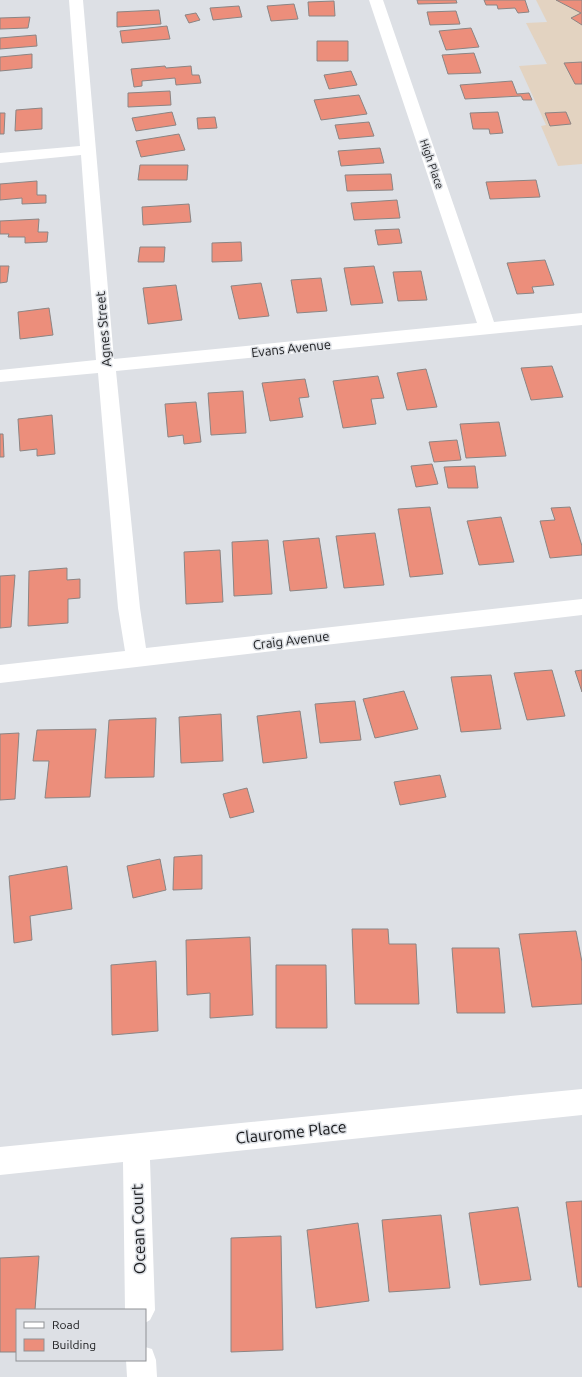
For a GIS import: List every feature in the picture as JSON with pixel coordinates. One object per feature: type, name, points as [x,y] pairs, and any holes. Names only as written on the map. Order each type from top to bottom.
[{"type":"street","name":"Agnes Street","points":[[76,0],[106,366],[129,608],[137,658]]},
{"type":"street","name":"High Place","points":[[376,0],[488,328]]},
{"type":"street","points":[[0,158],[88,150]]},
{"type":"street","name":"Evans Avenue","points":[[0,376],[582,319]]},
{"type":"street","name":"Craig Avenue","points":[[0,674],[582,607]]},
{"type":"street","name":"Claurome Place","points":[[0,1161],[582,1102]]},
{"type":"street","name":"Ocean Court","points":[[136,1148],[140,1309]]},
{"type":"street","points":[[141,1361],[142,1377]]},
{"type":"shaded area","points":[[536,0],[582,0],[582,164],[558,166],[541,126],[546,125],[519,66],[547,64],[526,23],[547,22]]},
{"type":"building","points":[[417,0],[456,0],[457,3],[418,4]]},
{"type":"building","points":[[484,0],[525,0],[529,12],[518,13],[515,8],[498,9],[497,5],[486,5]]},
{"type":"building","points":[[556,0],[582,0],[582,25],[571,18],[581,13]]},
{"type":"building","points":[[334,1],[335,16],[309,16],[308,2]]},
{"type":"building","points":[[294,4],[298,19],[271,21],[267,6]]},
{"type":"building","points":[[239,6],[242,17],[213,20],[210,8]]},
{"type":"building","points":[[159,10],[161,24],[117,27],[117,12]]},
{"type":"building","points":[[456,11],[460,24],[430,25],[427,12]]},
{"type":"building","points":[[196,13],[200,20],[189,23],[185,15]]},
{"type":"building","points":[[30,17],[28,28],[0,29],[0,18]]},
{"type":"building","points":[[167,26],[170,39],[122,43],[120,31]]},
{"type":"building","points":[[471,28],[479,47],[446,50],[439,31]]},
{"type":"building","points":[[36,35],[37,46],[0,49],[0,38]]},
{"type":"building","points":[[317,41],[348,41],[348,61],[317,61]]},
{"type":"building","points":[[474,53],[481,73],[448,74],[442,55]]},
{"type":"building","points":[[32,54],[32,68],[0,71],[0,57]]},
{"type":"building","points":[[582,62],[582,84],[575,84],[564,63]]},
{"type":"building","points":[[165,66],[166,68],[191,66],[192,75],[199,75],[201,83],[176,85],[175,78],[142,81],[142,86],[134,87],[131,69]]},
{"type":"building","points":[[351,71],[357,85],[329,89],[324,75]]},
{"type":"building","points":[[512,81],[517,94],[529,93],[532,100],[523,100],[521,96],[465,99],[460,85]]},
{"type":"building","points":[[170,91],[171,105],[128,107],[128,93]]},
{"type":"building","points":[[359,95],[367,114],[321,120],[314,100]]},
{"type":"building","points":[[42,108],[42,129],[15,131],[16,110]]},
{"type":"building","points":[[172,112],[176,125],[136,131],[132,118]]},
{"type":"building","points":[[498,112],[503,133],[490,134],[489,129],[473,129],[470,113]]},
{"type":"building","points":[[566,112],[571,124],[550,126],[545,113]]},
{"type":"building","points":[[0,113],[5,113],[4,134],[0,134]]},
{"type":"building","points":[[215,117],[217,128],[198,129],[197,118]]},
{"type":"building","points":[[369,122],[374,136],[339,139],[335,125]]},
{"type":"building","points":[[179,134],[185,150],[141,157],[136,141]]},
{"type":"building","points":[[380,148],[384,163],[341,166],[338,151]]},
{"type":"building","points":[[140,165],[188,165],[187,180],[138,180]]},
{"type":"building","points":[[391,174],[393,190],[347,191],[345,175]]},
{"type":"building","points":[[536,180],[540,197],[490,199],[486,182]]},
{"type":"building","points":[[37,181],[37,195],[46,195],[46,203],[22,204],[22,198],[0,200],[0,184]]},
{"type":"building","points":[[397,200],[400,218],[354,220],[351,203]]},
{"type":"building","points":[[189,204],[191,222],[143,225],[142,207]]},
{"type":"building","points":[[39,219],[38,232],[48,232],[47,242],[25,243],[25,237],[8,237],[9,234],[0,234],[0,221]]},
{"type":"building","points":[[399,229],[402,243],[378,245],[375,230]]},
{"type":"building","points":[[241,242],[242,261],[212,262],[212,243]]},
{"type":"building","points":[[140,247],[165,247],[164,262],[138,262]]},
{"type":"building","points":[[545,260],[554,285],[532,287],[534,293],[517,294],[507,263]]},
{"type":"building","points":[[0,266],[9,266],[7,282],[0,283]]},
{"type":"building","points":[[374,266],[383,303],[351,305],[344,268]]},
{"type":"building","points":[[421,271],[427,300],[398,301],[393,272]]},
{"type":"building","points":[[321,278],[327,311],[297,313],[291,280]]},
{"type":"building","points":[[261,283],[269,316],[239,319],[231,286]]},
{"type":"building","points":[[176,285],[182,320],[148,324],[143,288]]},
{"type":"building","points":[[49,308],[53,335],[20,339],[18,312]]},
{"type":"building","points":[[552,366],[563,397],[531,400],[521,368]]},
{"type":"building","points":[[426,369],[437,407],[407,410],[397,373]]},
{"type":"building","points":[[378,376],[384,398],[371,399],[376,424],[343,428],[333,381]]},
{"type":"building","points":[[305,379],[309,397],[299,398],[303,417],[270,421],[262,383]]},
{"type":"building","points":[[243,391],[246,433],[211,435],[208,393]]},
{"type":"building","points":[[196,402],[201,442],[184,444],[183,435],[168,437],[165,404]]},
{"type":"building","points":[[52,415],[55,454],[37,456],[37,449],[20,451],[18,419]]},
{"type":"building","points":[[499,422],[506,456],[466,458],[460,424]]},
{"type":"building","points":[[0,434],[3,434],[4,457],[0,457]]},
{"type":"building","points":[[457,440],[461,460],[434,462],[429,442]]},
{"type":"building","points":[[432,464],[438,484],[416,487],[411,466]]},
{"type":"building","points":[[475,466],[478,488],[448,488],[444,467]]},
{"type":"building","points":[[430,507],[443,574],[410,577],[398,509]]},
{"type":"building","points":[[570,507],[582,546],[582,555],[550,558],[540,521],[555,520],[551,508]]},
{"type":"building","points":[[501,517],[514,562],[479,565],[467,521]]},
{"type":"building","points":[[375,533],[384,585],[344,588],[336,536]]},
{"type":"building","points":[[319,538],[327,588],[290,591],[283,541]]},
{"type":"building","points":[[268,540],[272,594],[234,596],[232,542]]},
{"type":"building","points":[[220,550],[223,602],[186,604],[184,552]]},
{"type":"building","points":[[67,568],[67,580],[80,579],[80,598],[68,599],[68,623],[28,626],[29,571]]},
{"type":"building","points":[[15,575],[11,627],[0,628],[0,576]]},
{"type":"building","points":[[552,670],[565,716],[527,720],[514,673]]},
{"type":"building","points":[[582,670],[582,692],[575,671]]},
{"type":"building","points":[[491,675],[501,729],[461,732],[451,677]]},
{"type":"building","points":[[404,691],[418,729],[375,738],[363,699]]},
{"type":"building","points":[[355,701],[361,740],[320,743],[315,704]]},
{"type":"building","points":[[300,711],[307,758],[263,763],[257,716]]},
{"type":"building","points":[[221,714],[223,761],[181,763],[179,717]]},
{"type":"building","points":[[156,718],[154,777],[105,778],[109,720]]},
{"type":"building","points":[[96,729],[90,797],[45,798],[49,761],[33,761],[37,730]]},
{"type":"building","points":[[19,733],[15,799],[0,800],[0,734]]},
{"type":"building","points":[[440,775],[446,797],[400,805],[394,782]]},
{"type":"building","points":[[247,788],[254,812],[230,818],[223,794]]},
{"type":"building","points":[[202,855],[202,889],[173,890],[174,857]]},
{"type":"building","points":[[160,859],[166,890],[133,898],[127,866]]},
{"type":"building","points":[[67,866],[72,909],[30,916],[32,940],[14,943],[9,876]]},
{"type":"building","points":[[352,929],[388,929],[389,944],[416,944],[419,1004],[355,1004]]},
{"type":"building","points":[[576,931],[582,962],[582,1004],[532,1007],[519,934]]},
{"type":"building","points":[[250,937],[253,1015],[210,1018],[210,993],[187,995],[186,940]]},
{"type":"building","points":[[452,948],[499,948],[505,1013],[457,1013]]},
{"type":"building","points":[[156,961],[158,1031],[112,1035],[111,965]]},
{"type":"building","points":[[276,965],[326,965],[327,1028],[276,1028]]},
{"type":"building","points":[[582,1201],[582,1287],[578,1287],[566,1202]]},
{"type":"building","points":[[518,1207],[531,1280],[480,1285],[469,1213]]},
{"type":"building","points":[[441,1215],[450,1288],[389,1292],[382,1220]]},
{"type":"building","points":[[358,1223],[369,1301],[316,1308],[307,1230]]},
{"type":"building","points":[[281,1236],[283,1350],[231,1352],[231,1238]]},
{"type":"building","points":[[39,1256],[35,1309],[16,1309],[16,1352],[0,1352],[0,1258]]}]
